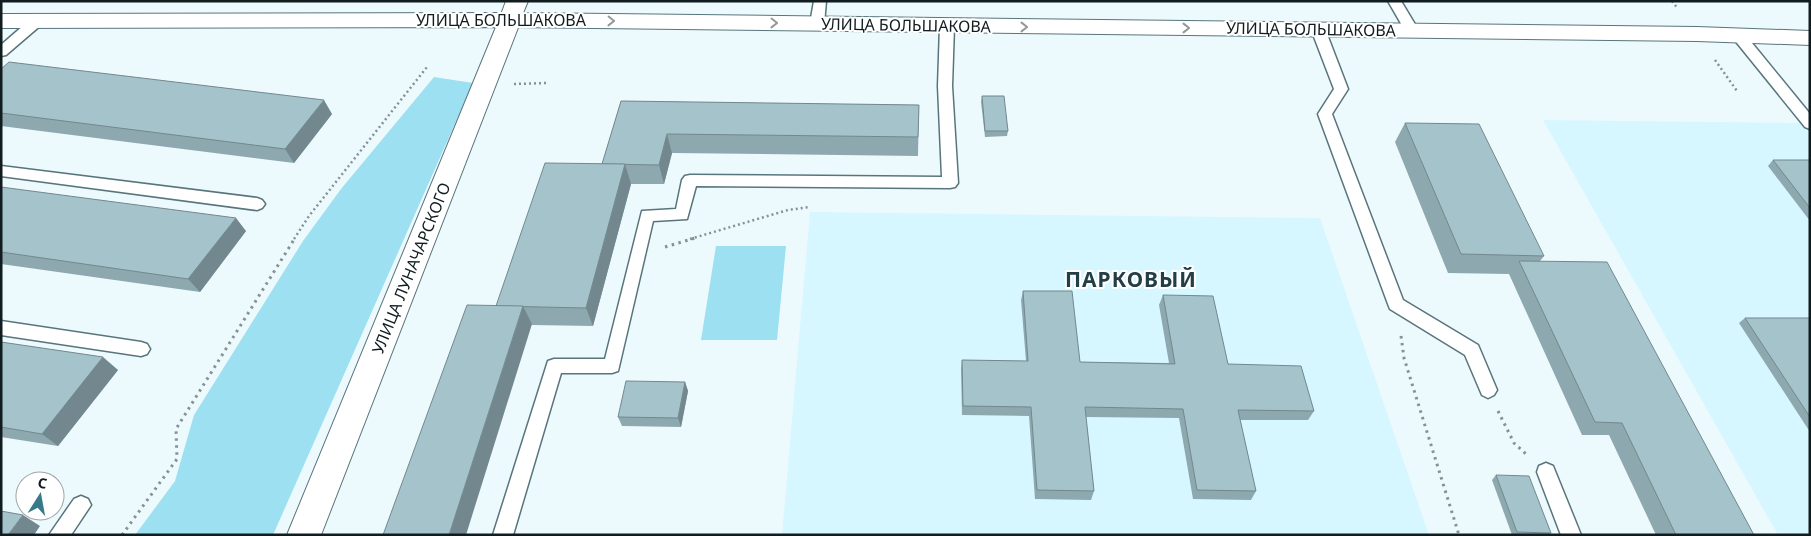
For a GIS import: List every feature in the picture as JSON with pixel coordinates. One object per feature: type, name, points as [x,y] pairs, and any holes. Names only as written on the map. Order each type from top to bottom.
[{"type":"street","name":"УЛИЦА БОЛЬШАКОВА","points":[[1,21],[36,22],[514,10],[817,24],[1318,29],[1738,35],[1810,38]]},
{"type":"street","name":"УЛИЦА ЛУНАЧАРСКОГО","points":[[304,535],[514,10]]},
{"type":"lane","points":[[817,24],[820,1]]},
{"type":"lane","points":[[1394,1],[1412,31]]},
{"type":"lane","points":[[1,52],[36,22]]},
{"type":"lane","points":[[502,535],[554,366],[612,366],[647,215],[682,215],[690,180],[950,183],[945,86],[947,26]]},
{"type":"lane","points":[[1318,29],[1341,89],[1325,114],[1396,304],[1472,350],[1488,390]]},
{"type":"lane","points":[[1738,35],[1810,124]]},
{"type":"lane","points":[[1,171],[257,204]]},
{"type":"lane","points":[[1,328],[141,349]]},
{"type":"lane","points":[[1546,472],[1571,535]]},
{"type":"lane","points":[[60,535],[81,505]]},
{"type":"path","points":[[122,535],[176,459],[176,429],[309,216],[428,67]]},
{"type":"path","points":[[511,84],[546,83]]},
{"type":"path","points":[[638,255],[788,210],[815,206]]},
{"type":"path","points":[[1396,304],[1404,358],[1459,535]]},
{"type":"path","points":[[1488,390],[1514,442]]},
{"type":"shaded area","points":[[434,77],[473,83],[273,535],[135,535],[175,481],[194,415],[303,241],[341,189]]},
{"type":"shaded area","points":[[1543,120],[1810,123],[1810,535],[1778,535]]},
{"type":"shaded area","points":[[810,212],[1320,218],[1429,535],[782,535]]},
{"type":"shaded area","points":[[716,246],[786,246],[777,340],[701,340]]},
{"type":"building","points":[[9,62],[324,100],[285,149],[1,113],[1,69]]},
{"type":"building","points":[[982,96],[1004,96],[1008,131],[985,131]]},
{"type":"building","points":[[621,101],[919,105],[918,137],[667,134],[659,165],[602,164]]},
{"type":"building","points":[[1405,123],[1479,124],[1544,256],[1461,254]]},
{"type":"building","points":[[1773,160],[1810,160],[1810,208]]},
{"type":"building","points":[[545,163],[625,164],[586,308],[496,306]]},
{"type":"building","points":[[1,187],[236,218],[188,279],[1,252]]},
{"type":"building","points":[[1519,261],[1607,262],[1754,535],[1676,535],[1622,423],[1595,422]]},
{"type":"building","points":[[1023,291],[1072,291],[1080,362],[1175,364],[1163,295],[1213,296],[1228,364],[1301,366],[1314,411],[1238,410],[1256,491],[1197,490],[1183,409],[1085,407],[1094,491],[1037,490],[1031,407],[963,406],[962,360],[1028,361]]},
{"type":"building","points":[[467,305],[523,306],[449,535],[383,535]]},
{"type":"building","points":[[1745,318],[1810,318],[1810,417]]},
{"type":"building","points":[[1,342],[103,357],[42,434],[1,427]]},
{"type":"building","points":[[626,381],[685,382],[678,418],[618,417]]},
{"type":"building","points":[[1496,475],[1529,476],[1551,533],[1517,532]]},
{"type":"building","points":[[1,511],[15,514],[15,521],[18,521],[8,535],[1,535]]},
{"type":"district","name":"ПАРКОВЫЙ","points":[[1131,279]]}]
